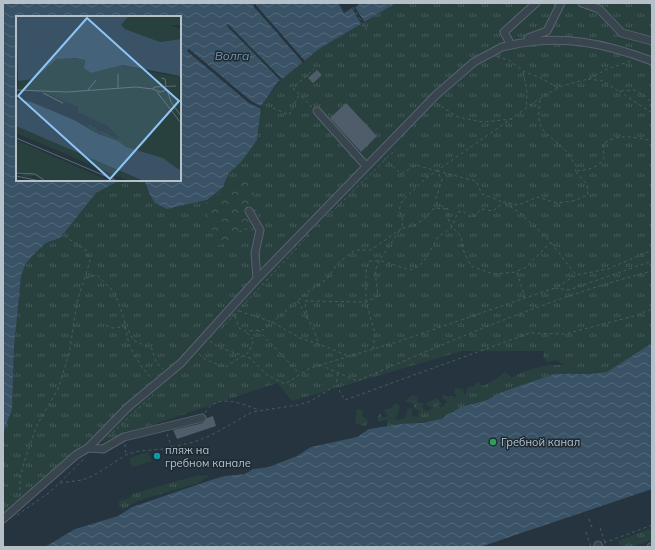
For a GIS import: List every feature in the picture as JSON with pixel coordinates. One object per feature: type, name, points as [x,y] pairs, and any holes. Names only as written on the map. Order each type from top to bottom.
[{"type":"street","points":[[511,45],[504,32],[536,3]]},
{"type":"street","points":[[3,519],[76,455],[88,448],[128,407],[167,376],[193,350],[257,279],[436,95],[474,62],[547,31],[561,3]]},
{"type":"street","points":[[582,3],[599,9],[622,33],[652,41]]},
{"type":"street","points":[[511,45],[546,39],[572,41],[617,49],[652,61]]},
{"type":"street","points":[[317,111],[366,166]]},
{"type":"street","points":[[249,211],[260,230],[255,253],[257,279]]},
{"type":"street","points":[[88,448],[103,449],[124,437],[202,418]]},
{"type":"path","points":[[263,13],[270,6]]},
{"type":"path","points":[[248,12],[254,7]]},
{"type":"path","points":[[353,7],[368,32]]},
{"type":"path","points":[[254,15],[258,11]]},
{"type":"path","points":[[269,20],[277,14]]},
{"type":"path","points":[[259,21],[263,17]]},
{"type":"path","points":[[224,31],[234,21]]},
{"type":"path","points":[[263,26],[267,22]]},
{"type":"path","points":[[275,27],[281,22]]},
{"type":"path","points":[[228,36],[239,26]]},
{"type":"path","points":[[267,31],[272,27]]},
{"type":"path","points":[[280,32],[286,27]]},
{"type":"path","points":[[233,41],[244,31]]},
{"type":"path","points":[[284,38],[291,32]]},
{"type":"path","points":[[272,36],[277,33]]},
{"type":"path","points":[[238,45],[249,35]]},
{"type":"path","points":[[278,41],[281,38]]},
{"type":"path","points":[[289,42],[294,38]]},
{"type":"path","points":[[244,49],[252,40]]},
{"type":"path","points":[[281,46],[285,42]]},
{"type":"path","points":[[191,51],[198,43]]},
{"type":"path","points":[[293,47],[297,44]]},
{"type":"path","points":[[249,53],[256,46]]},
{"type":"path","points":[[286,49],[289,46]]},
{"type":"path","points":[[198,57],[205,49]]},
{"type":"path","points":[[297,52],[300,49]]},
{"type":"path","points":[[253,58],[261,50]]},
{"type":"path","points":[[258,62],[266,55]]},
{"type":"path","points":[[206,63],[212,56]]},
{"type":"path","points":[[496,57],[509,60],[523,71],[541,78],[558,88]]},
{"type":"path","points":[[307,319],[305,301],[366,302],[378,296],[375,271],[379,261],[402,228],[403,220],[399,210],[402,201],[425,179],[558,88],[588,79],[607,69],[644,58]]},
{"type":"path","points":[[261,67],[270,59]]},
{"type":"path","points":[[213,69],[219,62]]},
{"type":"path","points":[[266,72],[275,64]]},
{"type":"path","points":[[220,75],[226,68]]},
{"type":"path","points":[[314,69],[293,88],[317,111]]},
{"type":"path","points":[[523,71],[527,91],[526,109]]},
{"type":"path","points":[[227,81],[233,76]]},
{"type":"path","points":[[588,79],[603,81],[652,113]]},
{"type":"path","points":[[236,88],[241,83]]},
{"type":"path","points":[[618,91],[635,90],[648,98],[652,104]]},
{"type":"path","points":[[273,108],[289,115],[299,95]]},
{"type":"path","points":[[540,99],[538,116],[543,132],[566,152],[577,167],[575,171]]},
{"type":"path","points":[[436,103],[458,118],[483,122],[512,119]]},
{"type":"path","points":[[575,171],[591,170],[599,165],[604,159],[603,144],[610,139],[623,136],[652,141]]},
{"type":"path","points":[[329,215],[396,149]]},
{"type":"path","points":[[380,153],[401,174],[416,165],[476,180],[482,194],[498,202],[519,205],[537,197],[557,203],[573,201],[588,195],[587,184],[575,171]]},
{"type":"path","points":[[437,171],[442,180],[436,198],[437,204],[448,209]]},
{"type":"path","points":[[373,350],[375,333],[366,302],[366,271],[369,261],[379,261],[410,270],[419,266],[438,237],[452,227],[458,212],[463,211],[470,217],[475,216],[481,209],[493,211],[504,202]]},
{"type":"path","points":[[504,202],[520,213],[551,242],[576,275]]},
{"type":"path","points":[[245,331],[263,330],[298,300],[327,279],[338,263],[355,250],[371,250],[402,228],[413,227],[434,208],[448,209]]},
{"type":"path","points":[[448,209],[448,219],[452,227],[461,236],[464,252],[471,266],[493,274],[517,272],[525,268],[551,242]]},
{"type":"path","points":[[239,232],[257,224]]},
{"type":"path","points":[[220,331],[313,231]]},
{"type":"path","points":[[21,504],[20,480],[24,462],[37,425],[58,389],[69,354],[77,302],[90,260],[89,255],[80,244],[66,237]]},
{"type":"path","points":[[209,341],[218,347],[250,358],[267,375],[285,384],[300,373],[320,364],[373,350],[555,288],[576,275],[608,269],[652,250]]},
{"type":"path","points":[[555,288],[569,290],[652,261]]},
{"type":"path","points":[[320,364],[357,381],[460,337],[610,282],[652,271]]},
{"type":"path","points":[[517,272],[525,298]]},
{"type":"path","points":[[84,279],[97,275],[115,293],[129,345],[141,366],[156,384]]},
{"type":"path","points":[[298,300],[315,332],[318,344]]},
{"type":"path","points":[[338,372],[336,386],[345,400],[530,333],[565,334],[634,316],[652,309]]},
{"type":"path","points":[[239,311],[272,322],[300,338],[349,357]]},
{"type":"path","points":[[193,350],[206,360],[224,367],[249,352],[254,340],[240,328],[234,316]]},
{"type":"path","points":[[106,324],[112,328],[123,327],[133,340],[152,349],[156,362],[163,368],[167,376]]},
{"type":"path","points":[[258,330],[300,373]]},
{"type":"path","points":[[59,483],[82,480],[93,476],[126,456],[140,451],[172,448],[194,442],[212,435],[245,416],[260,410],[298,405],[311,401],[336,386]]},
{"type":"path","points":[[106,439],[155,394]]},
{"type":"path","points":[[202,418],[206,410],[219,401],[228,400],[260,410]]},
{"type":"path","points":[[164,428],[172,448]]},
{"type":"path","points":[[124,437],[126,456]]},
{"type":"path","points":[[16,516],[50,492],[96,448]]},
{"type":"path","points":[[589,519],[593,530]]},
{"type":"path","points":[[598,545],[652,525]]},
{"type":"path","points":[[598,545],[600,528]]},
{"type":"path","points":[[586,532],[598,545]]},
{"type":"green space","points":[[396,3],[652,3],[652,343],[607,372],[592,374],[554,374],[502,392],[487,400],[461,407],[441,419],[387,428],[387,419],[379,422],[377,418],[380,413],[383,418],[388,416],[384,410],[391,408],[395,403],[400,406],[397,416],[394,418],[398,420],[406,417],[407,409],[412,408],[412,416],[419,417],[418,414],[420,412],[413,407],[415,404],[405,401],[413,395],[418,398],[417,402],[423,403],[423,410],[428,411],[432,408],[425,404],[437,398],[442,404],[436,406],[442,407],[447,401],[443,399],[442,394],[448,397],[452,396],[458,398],[454,393],[455,388],[463,389],[465,396],[468,386],[473,387],[477,382],[483,386],[499,377],[504,372],[512,377],[525,371],[548,365],[565,365],[556,360],[547,362],[543,356],[544,351],[462,351],[292,401],[277,383],[87,447],[3,521],[3,434],[12,408],[14,348],[21,276],[25,265],[46,243],[60,238],[99,190],[118,181],[144,181],[146,187],[174,208],[207,200],[222,188],[229,173],[257,140],[259,112],[263,101],[287,74],[319,49]]},
{"type":"green space","points":[[248,178],[257,203],[254,204],[263,229],[217,246],[205,205],[223,189],[224,191]]},
{"type":"green space","points":[[357,409],[363,410],[362,416],[369,421],[366,426],[355,423]]},
{"type":"green space","points":[[148,452],[152,461],[132,467],[129,458]]},
{"type":"green space","points":[[198,475],[208,476],[198,483],[137,501],[123,510],[119,506],[119,501],[128,499],[132,494]]},
{"type":"green space","points":[[652,528],[652,540],[631,547],[620,547],[618,541]]},
{"type":"water","name":"Волга","points":[[3,3],[396,3],[319,49],[277,83],[261,106],[257,140],[241,162],[229,173],[222,188],[207,200],[167,209],[155,203],[144,181],[181,181],[181,16],[16,16],[16,181],[118,181],[96,193],[60,238],[46,243],[25,265],[21,276],[14,348],[12,409],[3,434]]},
{"type":"water","name":"Гребной канал","points":[[652,343],[652,489],[480,547],[45,547],[75,529],[118,516],[132,507],[211,480],[225,476],[245,474],[253,469],[269,467],[297,456],[311,447],[357,437],[369,429],[401,424],[421,423],[441,419],[461,407],[487,400],[502,392],[554,374],[592,374],[607,372]]},
{"type":"pier","points":[[361,3],[355,7],[365,23],[362,25],[352,8],[344,13],[339,4]]},
{"type":"pier","points":[[255,4],[305,61],[303,63],[253,6]]},
{"type":"pier","points":[[228,24],[282,79],[280,80],[227,26]]},
{"type":"pier","points":[[189,49],[251,101],[262,107],[262,109],[249,103],[187,51]]},
{"type":"building","points":[[317,70],[322,75],[313,83],[308,78]]},
{"type":"building","points":[[346,103],[377,136],[361,152],[330,118]]},
{"type":"building","points":[[213,416],[216,426],[177,439],[173,430],[203,423],[207,418]]},
{"type":"place","name":"Гребной канал","points":[[493,442]]},
{"type":"place","name":"пляж на гребном канале","points":[[157,456]]}]
